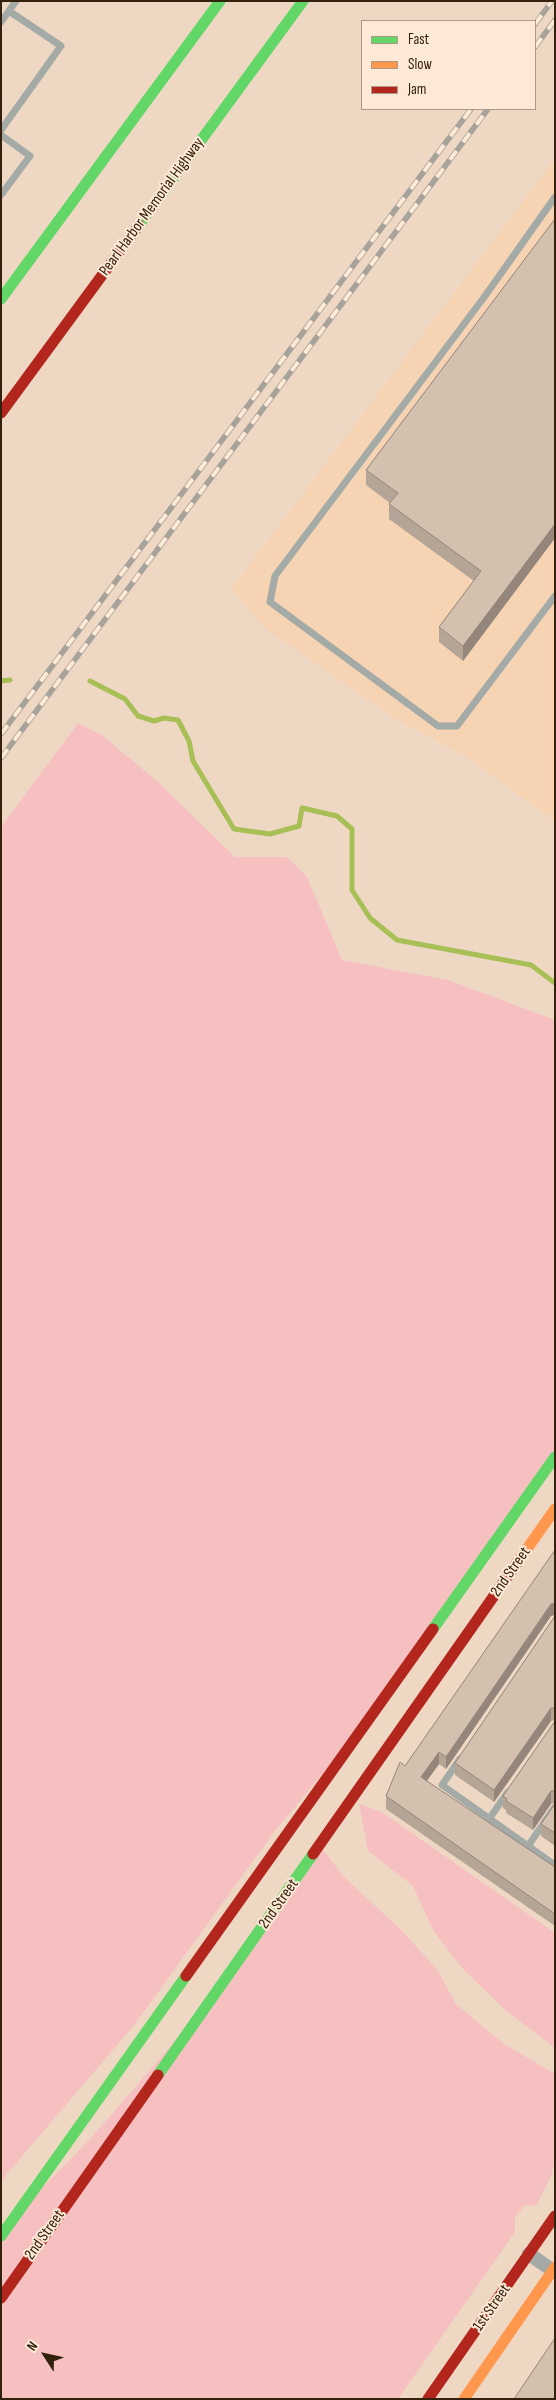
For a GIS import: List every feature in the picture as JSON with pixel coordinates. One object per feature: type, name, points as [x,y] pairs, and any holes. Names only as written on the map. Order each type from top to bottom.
[{"type":"main road","points":[[1,299],[220,1]]},
{"type":"main road","name":"Pearl Harbor Memorial Highway","points":[[1,413],[303,1]]},
{"type":"main road","name":"2nd Street","points":[[1,2236],[555,1457]]},
{"type":"main road","name":"2nd Street","points":[[1,2298],[555,1509]]},
{"type":"main road","name":"1st Street","points":[[428,2399],[555,2217]]},
{"type":"main road","name":"1st Street","points":[[464,2399],[554,2270]]},
{"type":"street","points":[[529,2254],[554,2270]]},
{"type":"lane","points":[[1,22],[16,1]]},
{"type":"lane","points":[[1,130],[61,46],[9,11]]},
{"type":"lane","points":[[1,135],[30,156],[1,195]]},
{"type":"lane","points":[[555,197],[485,296],[275,576],[270,602],[438,726],[457,726],[555,596]]},
{"type":"lane","points":[[464,1754],[442,1785],[555,1865]]},
{"type":"lane","points":[[489,1819],[511,1787]]},
{"type":"lane","points":[[528,1846],[555,1807]]},
{"type":"shaded area","points":[[555,159],[555,821],[461,753],[398,721],[265,628],[231,589]]},
{"type":"shaded area","points":[[78,723],[103,736],[158,782],[235,857],[287,857],[307,877],[342,960],[448,980],[555,1020],[555,1464],[351,1740],[274,1832],[135,2024],[1,2181],[1,827]]},
{"type":"shaded area","points":[[359,1804],[382,1812],[555,1933],[555,2048],[506,2011],[461,1967],[433,1930],[413,1886],[368,1851]]},
{"type":"shaded area","points":[[321,1847],[344,1877],[400,1929],[437,1969],[456,2004],[504,2044],[555,2074],[555,2160],[551,2176],[536,2206],[525,2205],[515,2217],[515,2232],[398,2399],[1,2399],[1,2230],[92,2137],[186,2028]]},
{"type":"building","points":[[555,219],[555,524],[463,646],[439,627],[481,571],[389,504],[398,493],[366,470]]},
{"type":"building","points":[[555,1550],[555,1603],[551,1604],[446,1757],[439,1752],[421,1777],[555,1867],[555,1914],[386,1796],[400,1762],[405,1766]]},
{"type":"building","points":[[555,1616],[555,1708],[551,1708],[494,1790],[455,1763]]},
{"type":"building","points":[[555,1721],[555,1791],[551,1791],[533,1818],[506,1801],[507,1799],[503,1796]]},
{"type":"building","points":[[555,1804],[555,1833],[541,1824]]},
{"type":"building","points":[[555,2338],[555,2399],[514,2399]]},
{"type":"waterway","points":[[1,681],[10,680]]},
{"type":"waterway","points":[[90,681],[125,699],[138,716],[154,721],[164,718],[178,720],[189,741],[193,761],[234,829],[270,834],[299,826],[302,808],[337,816],[352,829],[352,890],[370,918],[397,940],[531,965],[555,983]]},
{"type":"railway","points":[[536,23],[552,1]]},
{"type":"railway","points":[[536,46],[555,20]]},
{"type":"railway","points":[[1,734],[470,110]]},
{"type":"railway","points":[[1,758],[487,110]]},
{"type":"traffic: fast","points":[[1,299],[220,1]]},
{"type":"traffic: fast","points":[[139,225],[303,1]]},
{"type":"traffic: fast","points":[[433,1629],[555,1457]]},
{"type":"traffic: fast","points":[[158,2075],[313,1854]]},
{"type":"traffic: fast","points":[[1,2236],[186,1976]]},
{"type":"traffic: slow","points":[[517,1563],[555,1509]]},
{"type":"traffic: slow","points":[[464,2399],[555,2267]]},
{"type":"traffic: jam","points":[[1,413],[139,225]]},
{"type":"traffic: jam","points":[[313,1854],[517,1563]]},
{"type":"traffic: jam","points":[[186,1976],[433,1629]]},
{"type":"traffic: jam","points":[[1,2298],[158,2075]]},
{"type":"traffic: jam","points":[[428,2399],[555,2216]]}]
